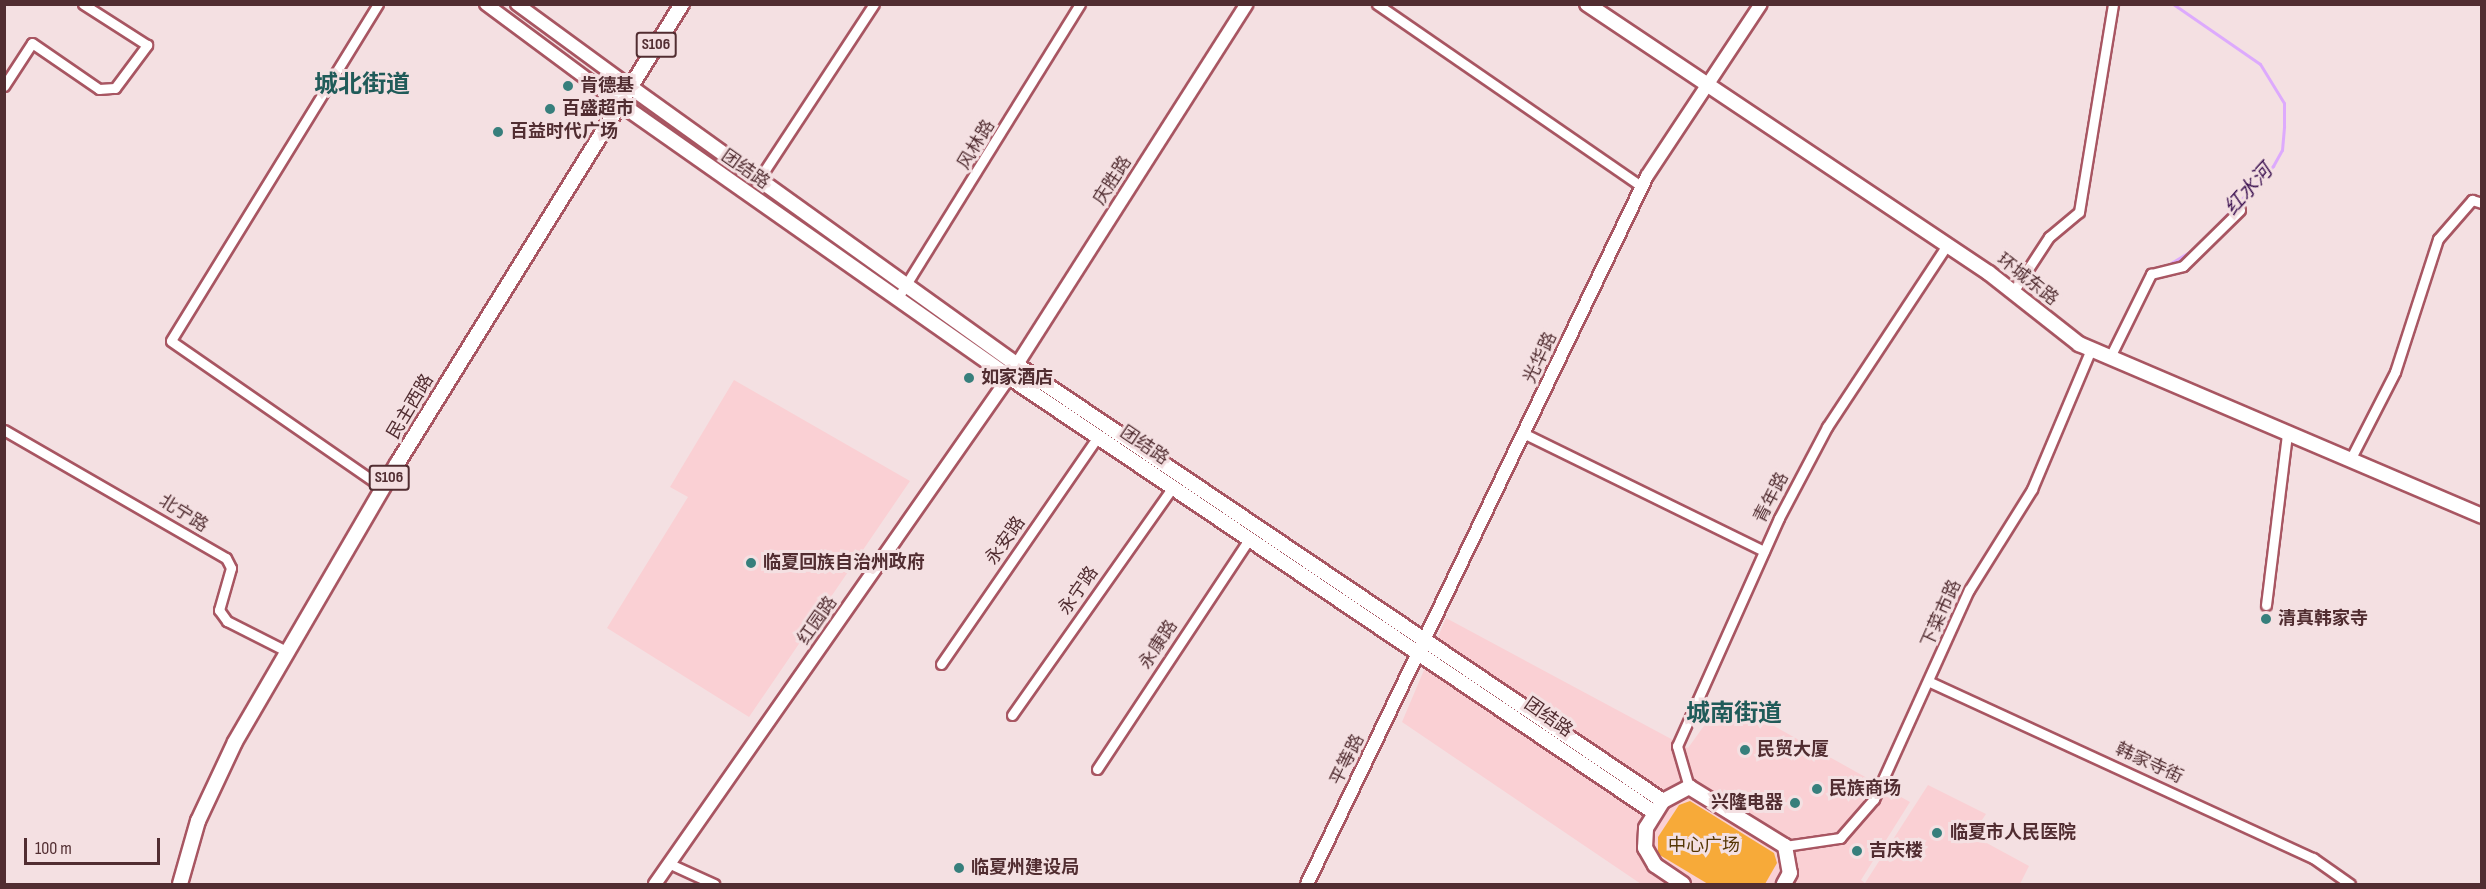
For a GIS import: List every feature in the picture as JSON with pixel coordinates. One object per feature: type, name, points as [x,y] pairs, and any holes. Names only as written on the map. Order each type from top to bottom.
[{"type":"main road","points":[[486,4],[618,102]]},
{"type":"main road","points":[[517,4],[629,86]]},
{"type":"main road","name":"S106","points":[[629,86],[682,4]]},
{"type":"main road","name":"庆胜路","points":[[1009,377],[1247,4]]},
{"type":"main road","name":"环城东路","points":[[1587,4],[1706,86],[1947,245],[2091,349],[2481,516]]},
{"type":"main road","name":"光华路","points":[[1424,647],[1641,188],[1761,4]]},
{"type":"main road","name":"民主西路","points":[[180,885],[208,801],[288,652],[383,488],[629,86]]},
{"type":"main road","name":"团结路","points":[[629,86],[1017,365],[1424,647],[1655,813]]},
{"type":"main road","name":"团结路","points":[[618,102],[1009,377],[1249,539],[1424,647],[1663,801]]},
{"type":"main road","name":"红园路","points":[[656,885],[668,863],[1009,377]]},
{"type":"main road","name":"平等路","points":[[1307,885],[1424,647]]},
{"type":"main road","points":[[1683,885],[1655,866],[1645,848],[1655,813],[1663,801],[1689,787],[1785,846],[1790,873],[1786,884]]},
{"type":"street","points":[[4,86],[32,43],[99,89],[115,88],[147,45],[83,4]]},
{"type":"street","points":[[378,4],[171,341],[383,488]]},
{"type":"street","points":[[759,179],[874,4]]},
{"type":"street","name":"风林路","points":[[897,299],[1080,4]]},
{"type":"street","points":[[1377,4],[1641,188]]},
{"type":"street","points":[[2013,292],[2049,237],[2079,212],[2113,4]]},
{"type":"street","points":[[2350,460],[2395,372],[2438,239],[2472,200],[2481,202]]},
{"type":"street","points":[[2110,357],[2151,274],[2183,266],[2240,210]]},
{"type":"street","name":"青年路","points":[[1689,787],[1677,746],[1764,551],[1827,427],[1947,245]]},
{"type":"street","name":"下菜市路","points":[[1785,846],[1840,838],[1854,826],[1874,799],[1930,682],[1969,590],[2032,489],[2091,349]]},
{"type":"street","name":"北宁路","points":[[4,430],[226,558],[231,568],[219,610],[227,621],[288,652]]},
{"type":"street","points":[[2266,605],[2287,433]]},
{"type":"street","points":[[1525,434],[1764,551]]},
{"type":"street","name":"永安路","points":[[941,664],[1098,436]]},
{"type":"street","name":"永宁路","points":[[1012,715],[1173,487]]},
{"type":"street","name":"永康路","points":[[1097,769],[1249,539]]},
{"type":"street","name":"韩家寺街","points":[[1930,682],[2313,858],[2350,885]]},
{"type":"street","points":[[668,863],[714,885]]},
{"type":"shaded area","name":"临夏回族自治州政府","points":[[734,380],[910,481],[749,717],[607,628],[688,497],[670,487]]},
{"type":"shaded area","points":[[1446,618],[1688,748],[1724,698],[1910,802],[1861,880],[1865,883],[1928,785],[1986,814],[1972,835],[2029,866],[2020,884],[1641,884],[1402,722]]},
{"type":"green space","name":"中心广场","points":[[1690,801],[1774,853],[1777,863],[1765,884],[1708,884],[1658,854],[1658,837],[1679,805]]},
{"type":"waterway","name":"红水河","points":[[2171,263],[2194,249],[2273,166],[2282,150],[2284,126],[2284,103],[2260,64],[2173,4]]},
{"type":"place","name":"肯德基","points":[[568,86]]},
{"type":"place","name":"百盛超市","points":[[550,109]]},
{"type":"place","name":"百益时代广场","points":[[498,132]]},
{"type":"place","name":"如家酒店","points":[[969,378]]},
{"type":"place","name":"临夏回族自治州政府","points":[[751,563]]},
{"type":"place","name":"清真韩家寺","points":[[2266,619]]},
{"type":"place","name":"民贸大厦","points":[[1745,750]]},
{"type":"place","name":"民族商场","points":[[1817,789]]},
{"type":"place","name":"兴隆电器","points":[[1795,803]]},
{"type":"place","name":"临夏市人民医院","points":[[1937,833]]},
{"type":"place","name":"吉庆楼","points":[[1857,851]]},
{"type":"place","name":"临夏州建设局","points":[[959,868]]},
{"type":"district","name":"城北街道","points":[[362,85]]},
{"type":"district","name":"城南街道","points":[[1734,714]]}]
